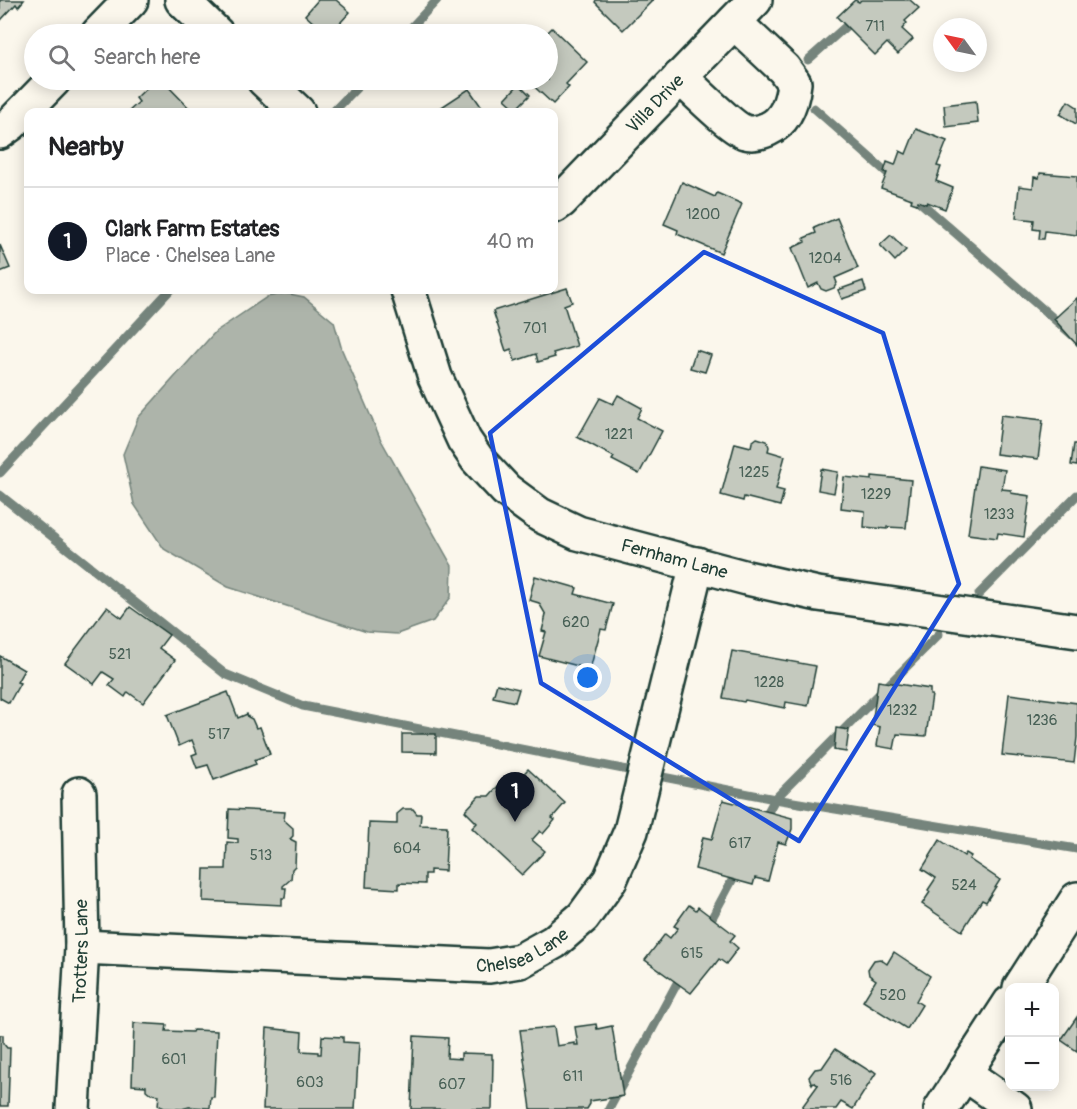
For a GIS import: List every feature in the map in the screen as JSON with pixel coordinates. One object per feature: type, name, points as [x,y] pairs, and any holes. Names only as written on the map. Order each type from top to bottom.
[{"type":"street","points":[[108,24],[131,0]]},
{"type":"street","points":[[182,0],[207,24]]},
{"type":"street","points":[[680,77],[744,132],[760,132],[775,126],[787,112],[793,96],[794,83],[744,11]]},
{"type":"street","name":"Villa Drive","points":[[558,203],[744,11]]},
{"type":"street","points":[[27,108],[44,90]]},
{"type":"street","points":[[275,90],[294,108]]},
{"type":"street","points":[[0,132],[24,111]]},
{"type":"street","name":"Fernham Lane","points":[[409,294],[435,377],[464,440],[477,459],[506,490],[540,515],[578,533],[747,578],[818,594],[1077,631]]},
{"type":"street","name":"Chelsea Lane","points":[[81,947],[489,966],[520,961],[554,942],[583,917],[610,880],[631,831],[697,564]]},
{"type":"street","name":"Trotters Lane","points":[[73,1109],[81,947],[80,794]]},
{"type":"street","points":[[1023,983],[1077,899]]},
{"type":"street","points":[[941,1109],[1005,1011]]},
{"type":"street","points":[[964,1073],[1015,1109]]},
{"type":"highlighted area","points":[[704,252],[883,333],[959,584],[799,841],[541,683],[490,433]]},
{"type":"shaded area","points":[[290,294],[304,297],[334,322],[342,350],[381,440],[452,566],[451,597],[433,621],[397,634],[367,632],[228,587],[164,549],[134,504],[123,454],[138,418],[215,332],[267,297]]},
{"type":"building","points":[[0,0],[24,0],[18,7],[16,4],[0,21]]},
{"type":"building","points":[[318,0],[336,0],[350,12],[339,24],[315,24],[305,15]]},
{"type":"building","points":[[596,0],[653,0],[623,30],[595,2]]},
{"type":"building","points":[[855,0],[859,2],[861,0],[910,0],[919,8],[905,21],[907,23],[902,29],[913,39],[898,54],[887,43],[875,55],[837,17]]},
{"type":"building","points":[[558,34],[587,62],[566,84],[569,87],[553,104],[538,90],[558,90]]},
{"type":"building","points":[[144,90],[172,90],[189,108],[132,108],[139,102],[136,98]]},
{"type":"building","points":[[470,90],[482,108],[440,108]]},
{"type":"building","points":[[513,90],[525,90],[530,95],[517,108],[505,99]]},
{"type":"building","points":[[976,101],[978,123],[946,127],[944,105]]},
{"type":"building","points":[[1068,101],[1077,107],[1076,124],[1060,114]]},
{"type":"building","points":[[916,129],[947,141],[937,166],[941,167],[936,181],[953,188],[945,209],[927,202],[926,204],[918,201],[917,204],[911,202],[912,199],[881,188],[887,173],[884,172],[887,162],[895,165],[900,151],[906,154]]},
{"type":"building","points":[[1040,173],[1077,176],[1077,235],[1045,231],[1044,239],[1039,239],[1040,230],[1033,229],[1034,220],[1016,218],[1019,186],[1033,188],[1034,177],[1039,178]]},
{"type":"building","points":[[682,182],[715,197],[717,193],[742,204],[721,253],[677,234],[678,230],[664,224]]},
{"type":"building","points":[[837,218],[858,268],[835,278],[837,283],[834,288],[826,291],[821,289],[818,283],[808,288],[792,248],[805,242],[804,238],[816,233],[814,228]]},
{"type":"building","points":[[891,235],[906,250],[895,261],[880,245]]},
{"type":"building","points":[[0,245],[10,268],[0,272]]},
{"type":"building","points":[[863,281],[866,291],[842,299],[838,290]]},
{"type":"building","points":[[567,288],[572,302],[564,305],[577,346],[553,353],[555,357],[538,362],[536,354],[515,361],[511,349],[506,351],[493,311],[548,294],[558,294],[558,291]]},
{"type":"building","points":[[1077,298],[1077,345],[1054,319]]},
{"type":"building","points":[[696,350],[711,355],[705,372],[690,368]]},
{"type":"building","points":[[618,395],[642,408],[637,418],[662,431],[639,474],[612,460],[614,457],[577,437],[600,398],[613,404]]},
{"type":"building","points":[[1001,415],[1043,420],[1038,459],[996,454]]},
{"type":"building","points":[[757,438],[767,441],[768,451],[785,456],[776,489],[784,491],[780,506],[744,497],[743,501],[721,495],[735,443],[751,447],[752,442]]},
{"type":"building","points":[[1074,444],[1077,444],[1077,466],[1071,465]]},
{"type":"building","points":[[978,466],[1005,470],[1002,489],[1030,496],[1024,537],[998,533],[997,538],[968,534]]},
{"type":"building","points":[[821,469],[838,472],[834,493],[818,490]]},
{"type":"building","points":[[872,476],[911,480],[906,528],[864,527],[865,511],[841,508],[844,477],[872,480]]},
{"type":"building","points":[[535,576],[577,588],[575,594],[613,604],[606,630],[601,629],[590,669],[539,656],[546,632],[542,631],[546,615],[539,603],[529,600]]},
{"type":"building","points":[[107,607],[122,618],[130,607],[169,635],[159,648],[175,660],[143,703],[128,692],[125,697],[109,685],[114,679],[103,672],[94,684],[65,663]]},
{"type":"building","points":[[732,651],[816,666],[808,706],[786,702],[785,708],[723,698]]},
{"type":"building","points":[[0,656],[24,670],[9,703],[0,698]]},
{"type":"building","points":[[878,681],[930,689],[930,695],[932,695],[926,736],[897,734],[894,749],[877,746],[880,727],[872,725]]},
{"type":"building","points":[[497,684],[519,689],[515,702],[493,697]]},
{"type":"building","points":[[228,692],[238,718],[247,714],[256,728],[260,727],[270,754],[254,760],[256,764],[214,780],[208,765],[197,768],[192,755],[197,753],[192,740],[179,746],[167,715]]},
{"type":"building","points":[[1009,694],[1077,703],[1074,763],[1002,755]]},
{"type":"building","points":[[836,728],[849,730],[846,752],[834,750]]},
{"type":"building","points":[[402,734],[436,734],[436,753],[402,752]]},
{"type":"building","points":[[528,769],[565,803],[552,818],[555,820],[543,834],[540,831],[532,840],[545,851],[522,875],[472,828],[477,823],[465,811],[479,796],[489,796],[507,776],[515,783]]},
{"type":"building","points":[[723,800],[792,818],[792,829],[786,844],[778,842],[768,881],[755,878],[753,885],[695,869],[703,837],[712,839]]},
{"type":"building","points":[[229,809],[285,812],[284,820],[293,828],[293,836],[290,839],[296,842],[295,866],[292,869],[291,879],[283,886],[286,888],[282,905],[203,901],[204,869],[226,869],[227,842],[238,843],[238,839],[228,838]]},
{"type":"building","points":[[403,809],[413,809],[417,814],[421,814],[420,825],[447,826],[445,871],[430,870],[430,874],[425,874],[425,884],[399,883],[399,889],[366,887],[369,823],[397,824],[397,814]]},
{"type":"building","points":[[940,840],[964,856],[966,853],[971,856],[969,859],[1000,880],[986,902],[982,900],[962,931],[922,904],[936,878],[922,869]]},
{"type":"building","points":[[689,905],[696,910],[698,907],[735,935],[730,941],[738,948],[726,964],[719,959],[691,993],[645,960],[665,934],[670,938],[678,928],[674,926]]},
{"type":"building","points":[[894,952],[930,976],[916,1001],[922,1005],[907,1029],[863,1001],[876,980],[869,975],[868,969],[874,960],[880,959],[887,964]]},
{"type":"building","points":[[1077,1017],[1077,1051],[1061,1040]]},
{"type":"building","points":[[134,1023],[167,1025],[166,1031],[217,1031],[214,1097],[211,1097],[210,1108],[164,1108],[158,1105],[159,1095],[151,1094],[146,1090],[146,1086],[132,1085]]},
{"type":"building","points":[[596,1024],[597,1029],[612,1026],[623,1096],[590,1101],[587,1109],[531,1109],[520,1030],[554,1027],[557,1046],[575,1043],[578,1045],[575,1027]]},
{"type":"building","points":[[267,1028],[302,1032],[301,1051],[318,1052],[318,1054],[321,1054],[322,1036],[343,1037],[343,1042],[359,1043],[355,1109],[263,1109]]},
{"type":"building","points":[[0,1035],[3,1035],[3,1043],[10,1048],[8,1106],[0,1106]]},
{"type":"building","points":[[414,1036],[448,1038],[447,1058],[461,1059],[461,1053],[492,1054],[492,1109],[411,1109]]},
{"type":"building","points":[[835,1049],[876,1073],[853,1109],[841,1102],[836,1109],[805,1109],[802,1107],[818,1085],[813,1082],[812,1084],[809,1077],[815,1069],[822,1068]]},
{"type":"waterway","points":[[414,24],[437,0]]},
{"type":"waterway","points":[[808,60],[853,20]]},
{"type":"waterway","points":[[337,108],[354,90]]},
{"type":"waterway","points":[[814,108],[893,178]]},
{"type":"waterway","points":[[912,195],[1077,339]]},
{"type":"waterway","points":[[0,473],[166,294]]},
{"type":"waterway","points":[[0,495],[225,674],[303,706],[775,799],[1077,849]]},
{"type":"waterway","points":[[979,594],[1077,495]]},
{"type":"waterway","points":[[763,821],[775,799],[939,634]]},
{"type":"waterway","points":[[707,927],[737,871]]},
{"type":"waterway","points":[[609,1109],[682,974]]},
{"type":"place","name":"Clark Farm Estates","points":[[515,822]]}]
